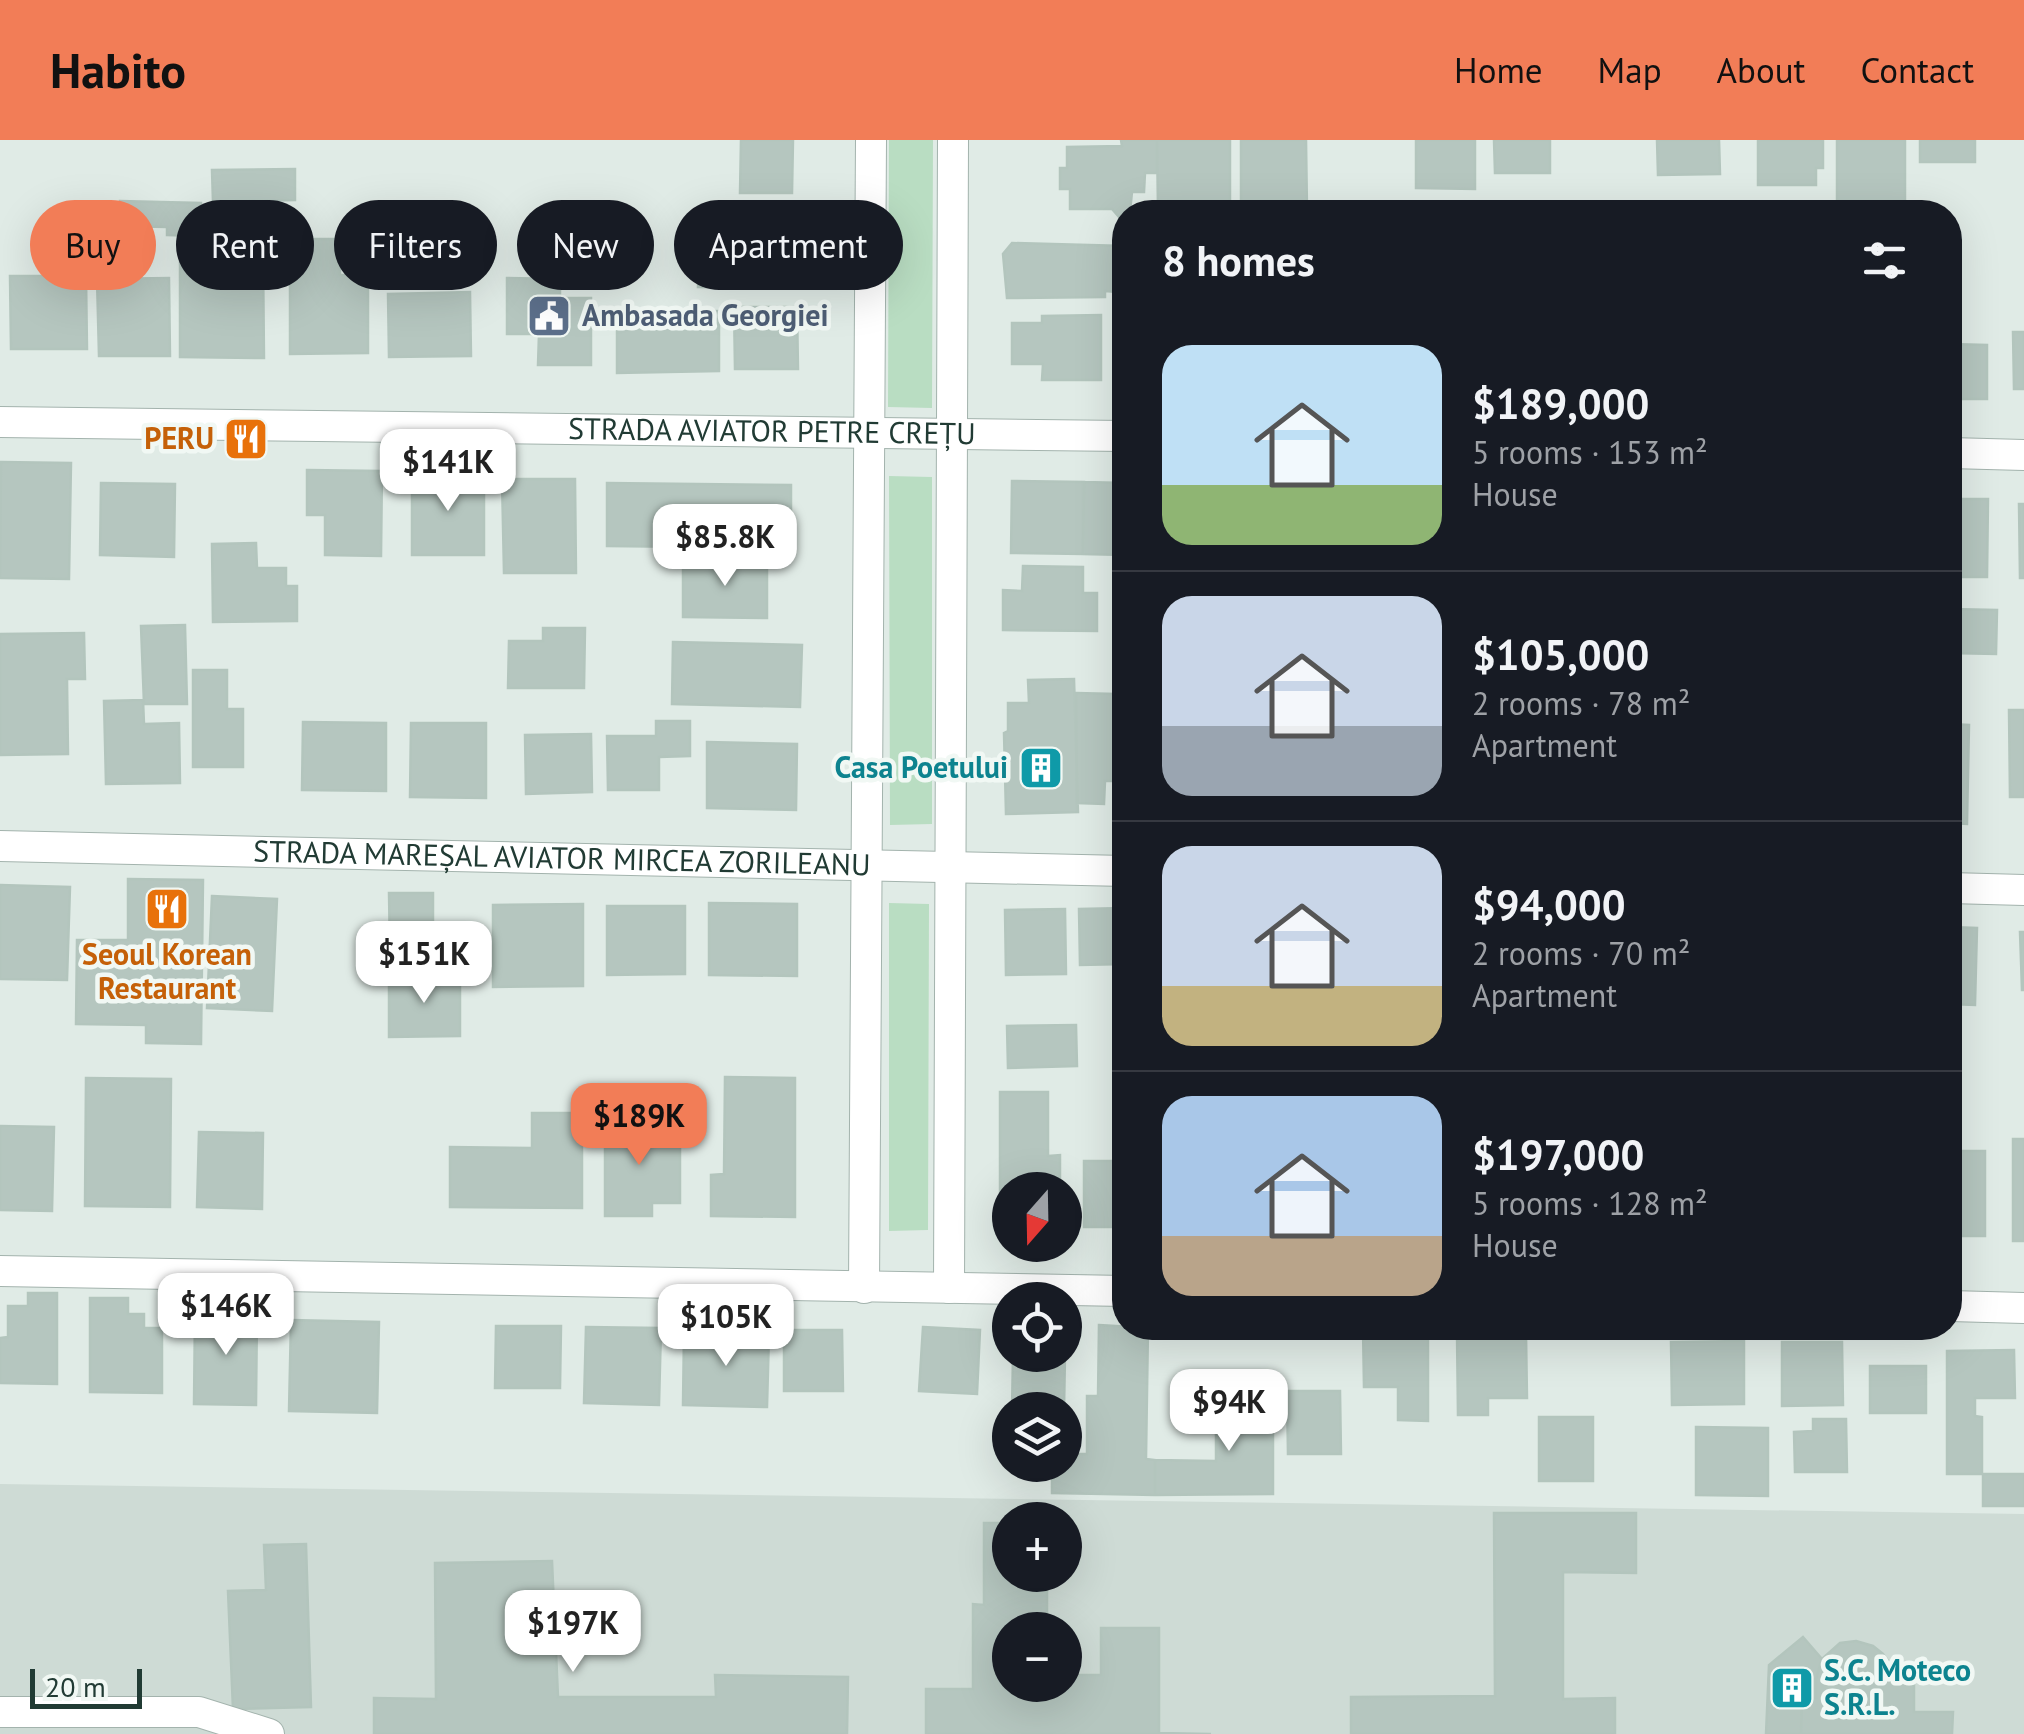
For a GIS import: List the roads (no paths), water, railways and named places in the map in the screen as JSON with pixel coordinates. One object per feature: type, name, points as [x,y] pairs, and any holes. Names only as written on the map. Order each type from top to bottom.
[{"type":"street","points":[[864,1288],[871,140]]},
{"type":"street","points":[[949,1288],[954,140]]},
{"type":"street","name":"STRADA AVIATOR PETRE CREȚU","points":[[0,422],[1112,436]]},
{"type":"street","points":[[1962,454],[2024,455]]},
{"type":"street","name":"STRADA MAREȘAL AVIATOR MIRCEA ZORILEANU","points":[[0,846],[1112,871]]},
{"type":"street","points":[[1962,888],[2024,890]]},
{"type":"street","points":[[0,1271],[1112,1291]]},
{"type":"street","points":[[1962,1306],[2024,1308]]},
{"type":"street","points":[[0,1712],[199,1712],[270,1734]]},
{"type":"place","name":"Ambasada Georgiei","points":[[549,316]]},
{"type":"place","name":"PERU","points":[[246,439]]},
{"type":"place","name":"Casa Poetului","points":[[1041,768]]},
{"type":"place","name":"Seoul Korean Restaurant","points":[[167,909]]},
{"type":"place","name":"S.C. Moteco S.R.L.","points":[[1792,1688]]}]
